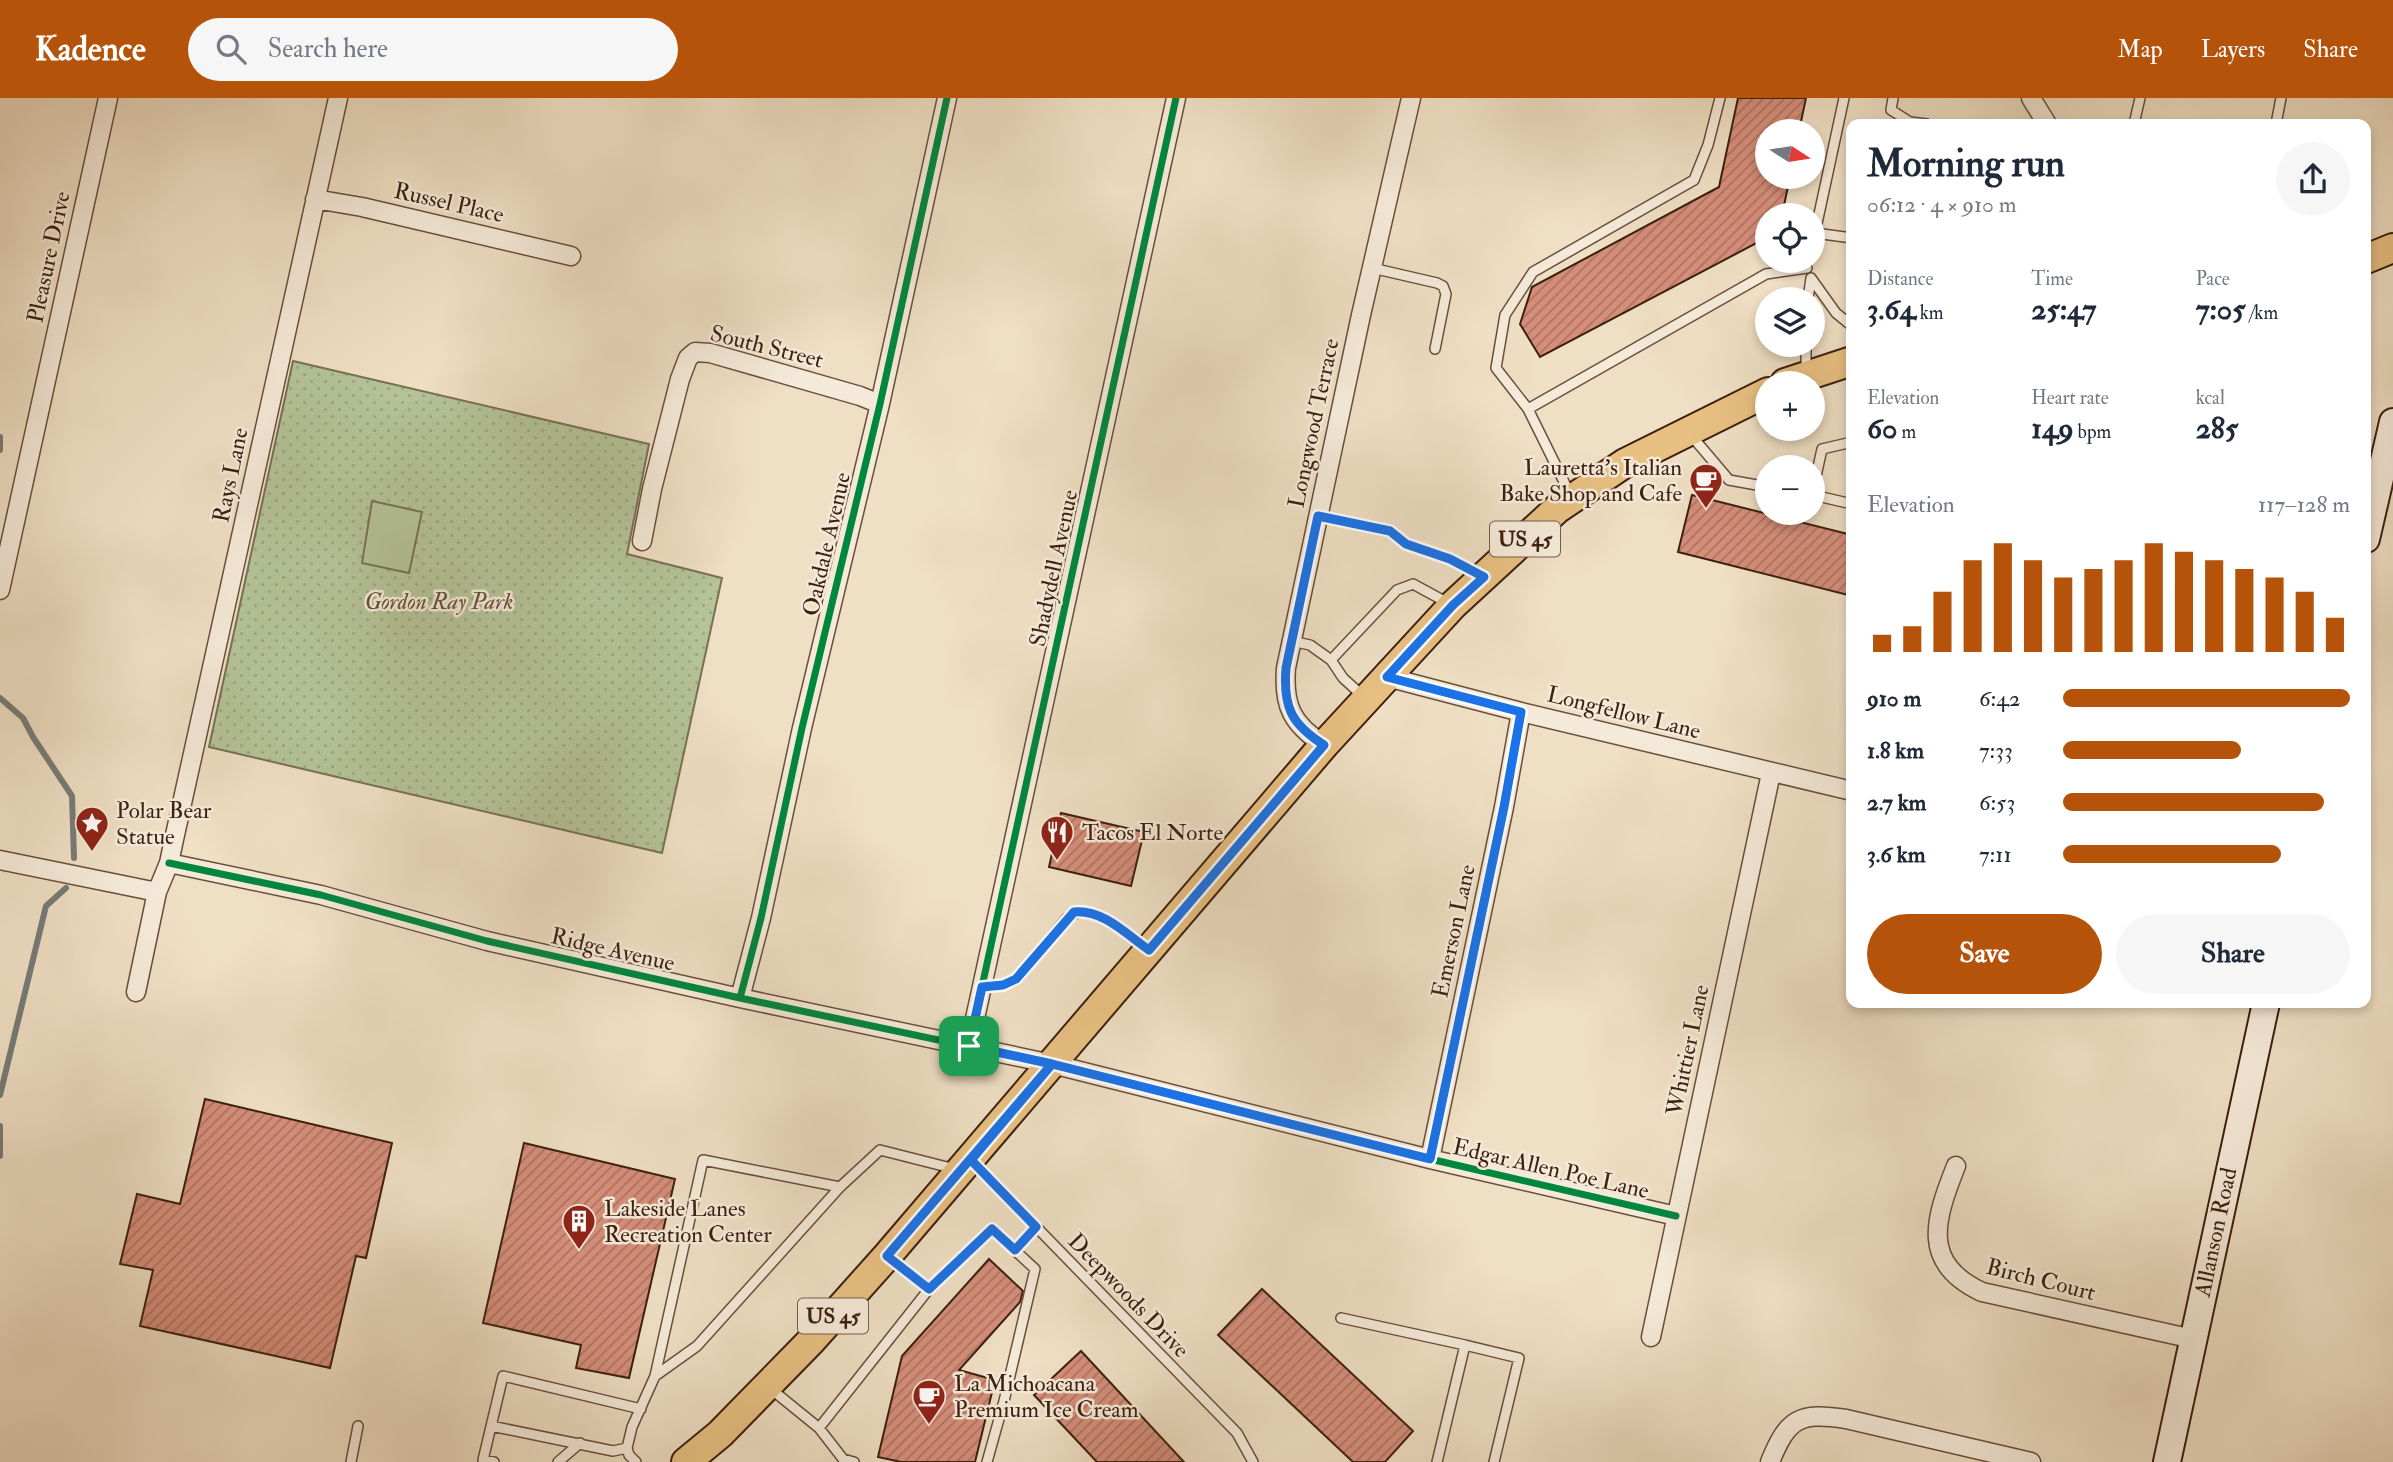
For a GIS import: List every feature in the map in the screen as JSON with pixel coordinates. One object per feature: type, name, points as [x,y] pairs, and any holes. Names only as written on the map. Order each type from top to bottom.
[{"type":"main road","points":[[2371,257],[2393,248]]},
{"type":"main road","points":[[1824,371],[1846,364]]},
{"type":"main road","name":"US 45","points":[[686,1462],[720,1434],[887,1256],[1324,745],[1453,605],[1557,509],[1625,463],[1755,398]]},
{"type":"street","name":"Pleasure Drive","points":[[0,590],[108,98]]},
{"type":"street","name":"Rays Lane","points":[[169,863],[338,98]]},
{"type":"street","name":"Oakdale Avenue","points":[[740,998],[880,404],[947,98]]},
{"type":"street","name":"Shadydell Avenue","points":[[969,1046],[1176,98]]},
{"type":"street","name":"Longwood Terrace","points":[[1324,745],[1305,733],[1290,711],[1284,689],[1286,668],[1411,98]]},
{"type":"street","points":[[2031,98],[2044,119]]},
{"type":"street","name":"Russel Place","points":[[315,199],[362,207],[571,256]]},
{"type":"street","name":"South Street","points":[[642,541],[652,489],[688,358],[695,352],[710,353],[880,404]]},
{"type":"street","points":[[2371,517],[2393,422]]},
{"type":"street","name":"Longfellow Lane","points":[[1387,677],[1771,774],[1846,790]]},
{"type":"street","name":"Emerson Lane","points":[[1430,1159],[1504,807],[1521,712]]},
{"type":"street","name":"Whittier Lane","points":[[1651,1337],[1771,774]]},
{"type":"street","points":[[0,860],[157,892]]},
{"type":"street","points":[[136,992],[157,892],[169,863]]},
{"type":"street","name":"Ridge Avenue","points":[[169,863],[321,895],[487,941],[1052,1064]]},
{"type":"street","name":"Allanson Road","points":[[2167,1462],[2265,1008]]},
{"type":"street","name":"Edgar Allen Poe Lane","points":[[1052,1064],[1430,1159],[1676,1216]]},
{"type":"street","name":"Birch Court","points":[[1956,1167],[1943,1199],[1936,1238],[1945,1261],[1955,1276],[1965,1284],[1982,1292],[2193,1339]]},
{"type":"street","points":[[1770,1462],[1778,1441],[1791,1424],[1805,1417],[1819,1415],[2031,1462]]},
{"type":"lane","points":[[1573,499],[1528,409],[1496,368],[1505,315],[1533,272],[1695,180],[1708,145],[1720,98]]},
{"type":"lane","points":[[1821,203],[1844,98]]},
{"type":"lane","points":[[1893,98],[1891,110],[1905,119]]},
{"type":"lane","points":[[2135,119],[2140,98]]},
{"type":"lane","points":[[2277,119],[2281,98]]},
{"type":"lane","points":[[1825,237],[1846,238]]},
{"type":"lane","points":[[1372,268],[1443,286],[1446,294],[1435,349]]},
{"type":"lane","points":[[1528,409],[1770,273]]},
{"type":"lane","points":[[1810,273],[1810,287]]},
{"type":"lane","points":[[1811,278],[1836,313],[1846,321]]},
{"type":"lane","points":[[1688,431],[1728,480],[1755,485]]},
{"type":"lane","points":[[1821,455],[1822,449],[1846,443]]},
{"type":"lane","points":[[1825,496],[1846,502]]},
{"type":"lane","points":[[1318,516],[1390,531],[1406,544],[1450,559],[1484,577]]},
{"type":"lane","points":[[1331,660],[1397,590],[1413,584],[1453,605]]},
{"type":"lane","points":[[1291,641],[1310,645],[1331,660],[1343,678],[1367,699]]},
{"type":"lane","points":[[982,987],[1003,985],[1016,979],[1074,912],[1083,911],[1098,915],[1149,950]]},
{"type":"lane","points":[[655,1376],[697,1346],[840,1187],[880,1150],[966,1165]]},
{"type":"lane","points":[[636,1462],[629,1455],[627,1448],[632,1427],[655,1376],[703,1160],[840,1187]]},
{"type":"lane","name":"Deepwoods Drive","points":[[966,1165],[1036,1227],[1237,1433],[1253,1462]]},
{"type":"lane","points":[[1015,1250],[1036,1227]]},
{"type":"lane","points":[[819,1428],[929,1289],[992,1229],[1035,1269],[987,1462]]},
{"type":"lane","points":[[887,1256],[929,1289]]},
{"type":"lane","points":[[1341,1318],[1519,1358],[1494,1462]]},
{"type":"lane","points":[[1437,1462],[1465,1345]]},
{"type":"lane","points":[[494,1462],[483,1460],[503,1376],[641,1409]]},
{"type":"lane","points":[[767,1385],[819,1428],[843,1459],[854,1462]]},
{"type":"lane","points":[[351,1462],[358,1426]]},
{"type":"lane","points":[[491,1426],[613,1451],[627,1448]]},
{"type":"lane","points":[[558,1462],[580,1443]]},
{"type":"green space","name":"Gordon Ray Park","points":[[293,361],[649,444],[627,554],[722,578],[662,853],[209,747]]},
{"type":"green space","points":[[372,501],[422,512],[409,573],[362,563]]},
{"type":"building","points":[[1738,98],[1806,98],[1802,119],[1755,119],[1755,189],[1787,189],[1785,203],[1755,203],[1755,244],[1540,357],[1520,324],[1532,287],[1719,187]]},
{"type":"building","points":[[1692,495],[1755,511],[1755,525],[1812,525],[1846,534],[1846,594],[1678,552]]},
{"type":"building","points":[[1061,813],[1144,832],[1131,886],[1049,867]]},
{"type":"building","points":[[205,1099],[392,1143],[366,1258],[356,1256],[330,1368],[140,1326],[153,1270],[120,1264],[137,1194],[180,1204]]},
{"type":"building","name":"Lakeside Lanes Recreation Center","points":[[524,1143],[675,1179],[629,1378],[576,1368],[581,1345],[483,1323]]},
{"type":"building","points":[[989,1259],[1023,1291],[1020,1302],[959,1370],[995,1380],[975,1462],[901,1462],[878,1457],[902,1356]]},
{"type":"building","points":[[1262,1289],[1413,1431],[1385,1462],[1353,1462],[1218,1335]]},
{"type":"building","points":[[1081,1351],[1184,1462],[1097,1462],[1034,1395]]},
{"type":"waterway","points":[[0,437],[0,450]]},
{"type":"waterway","points":[[0,698],[23,718],[72,796],[74,858]]},
{"type":"waterway","points":[[0,1095],[46,906],[66,888]]},
{"type":"waterway","points":[[0,1126],[0,1156]]},
{"type":"cycle path","points":[[740,998],[880,404],[947,98]]},
{"type":"cycle path","points":[[969,1046],[1176,98]]},
{"type":"cycle path","points":[[169,863],[321,895],[487,941],[1052,1064],[1430,1159],[1676,1216]]},
{"type":"place","name":"Lauretta's Italian Bake Shop and Cafe","points":[[1706,510]]},
{"type":"place","name":"Polar Bear Statue","points":[[92,853]]},
{"type":"place","name":"Tacos El Norte","points":[[1057,862]]},
{"type":"place","name":"Lakeside Lanes Recreation Center","points":[[579,1251]]},
{"type":"place","name":"La Michoacana Premium Ice Cream","points":[[929,1426]]},
{"type":"route","points":[[969,1046],[982,987],[1003,985],[1016,979],[1074,912],[1083,911],[1098,915],[1149,950],[1324,745],[1305,733],[1290,711],[1284,689],[1318,516],[1390,531],[1406,544],[1450,559],[1484,577],[1453,605],[1387,677],[1521,712],[1504,807],[1430,1159],[1052,1064],[971,1160],[1036,1227],[1015,1250],[992,1229],[929,1289],[887,1256],[1052,1064],[969,1046]]}]
